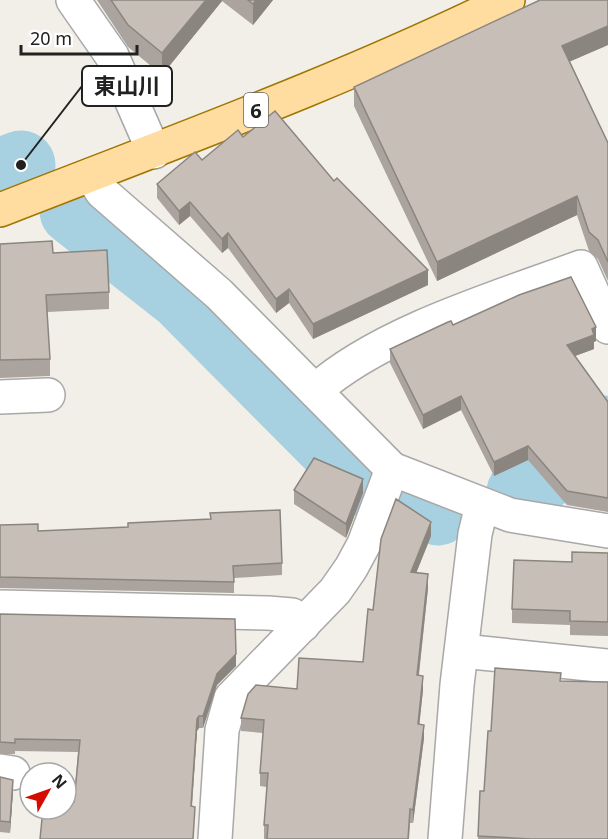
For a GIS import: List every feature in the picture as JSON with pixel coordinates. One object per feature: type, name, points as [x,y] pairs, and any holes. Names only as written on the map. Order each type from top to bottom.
[{"type":"main road","name":"6","points":[[0,210],[154,152],[412,47],[508,0]]},
{"type":"street","points":[[73,0],[111,56],[154,152]]},
{"type":"street","points":[[91,175],[102,192],[219,294],[315,391],[387,483],[482,505],[510,515],[608,531]]},
{"type":"street","points":[[315,391],[332,375],[395,341],[453,314],[581,267],[608,327]]},
{"type":"street","points":[[0,397],[48,395]]},
{"type":"street","points":[[215,839],[222,730],[231,698],[335,591],[364,544],[387,483]]},
{"type":"street","points":[[445,839],[474,534],[482,505]]},
{"type":"street","points":[[0,607],[268,613],[292,615],[303,625]]},
{"type":"street","points":[[462,651],[608,666]]},
{"type":"building","points":[[111,0],[206,0],[162,53],[128,25]]},
{"type":"building","points":[[540,0],[608,0],[608,26],[562,46],[608,143],[608,262],[598,240],[589,232],[577,196],[437,262],[354,87]]},
{"type":"building","points":[[275,111],[334,181],[337,178],[428,270],[313,324],[289,289],[276,299],[228,233],[222,239],[190,202],[179,211],[157,184],[195,152],[202,160],[238,130],[243,137]]},
{"type":"building","points":[[52,241],[53,253],[107,250],[109,292],[46,295],[50,359],[0,360],[0,244]]},
{"type":"building","points":[[571,277],[596,327],[592,329],[594,335],[567,345],[608,402],[608,498],[567,491],[528,446],[494,462],[461,396],[423,415],[390,349],[448,322],[451,321],[453,325],[519,295]]},
{"type":"building","points":[[314,458],[363,479],[346,524],[294,490]]},
{"type":"building","points":[[396,499],[431,522],[411,572],[428,574],[417,675],[423,676],[418,724],[424,725],[413,810],[410,809],[408,839],[267,839],[268,825],[264,825],[268,773],[260,773],[264,720],[241,718],[248,694],[256,685],[297,689],[299,658],[363,662],[368,609],[373,610],[381,539]]},
{"type":"building","points":[[280,510],[282,563],[233,566],[234,582],[0,577],[0,525],[38,524],[38,531],[128,527],[128,523],[211,519],[210,513]]},
{"type":"building","points":[[572,552],[608,553],[608,622],[570,621],[570,611],[512,609],[514,560],[572,562]]},
{"type":"building","points":[[0,614],[235,619],[236,654],[217,674],[203,716],[197,719],[191,806],[195,807],[193,839],[40,839],[42,821],[78,821],[80,740],[15,739],[15,743],[0,742]]},
{"type":"building","points":[[495,668],[561,673],[560,681],[608,682],[608,839],[478,836],[480,791],[484,791]]},
{"type":"building","points":[[0,777],[13,780],[10,822],[0,821]]},
{"type":"waterway","points":[[0,173],[21,165]]},
{"type":"waterway","points":[[74,211],[182,296],[334,449],[380,491],[438,511]]},
{"type":"waterway","points":[[521,492],[608,430]]},
{"type":"place","name":"東山川","points":[[21,165]]}]
